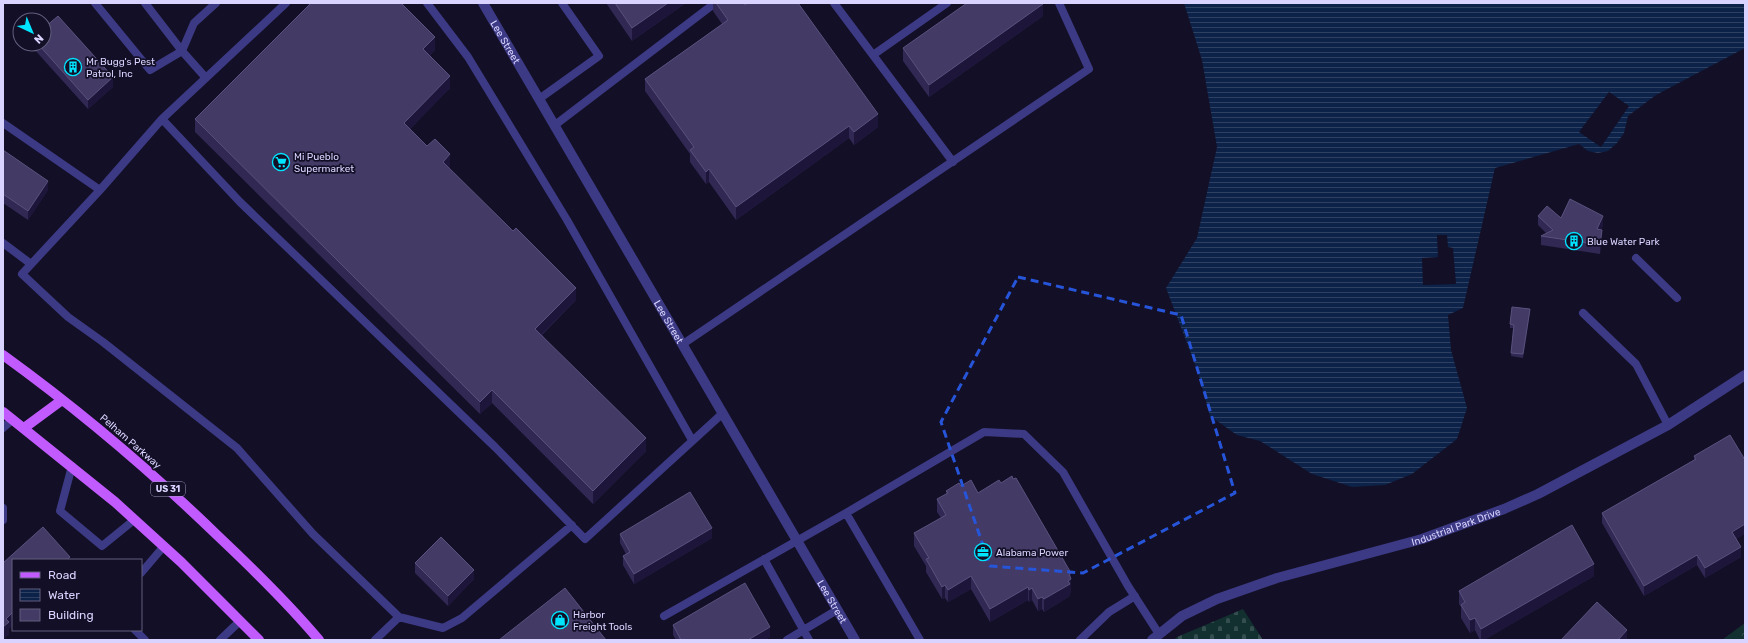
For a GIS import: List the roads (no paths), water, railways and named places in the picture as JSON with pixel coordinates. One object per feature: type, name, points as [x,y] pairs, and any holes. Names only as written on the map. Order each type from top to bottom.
[{"type":"main road","name":"Pelham Parkway","points":[[3,355],[62,400],[140,464],[259,575],[319,640]]},
{"type":"main road","points":[[24,428],[62,400]]},
{"type":"main road","points":[[3,412],[72,466],[164,546],[259,640]]},
{"type":"street","name":"Lee Street","points":[[483,3],[683,344],[795,540],[855,640]]},
{"type":"street","name":"Industrial Park Drive","points":[[1155,637],[1182,616],[1217,599],[1277,578],[1422,539],[1504,509],[1538,494],[1668,426],[1745,376]]},
{"type":"lane","points":[[95,3],[150,70],[182,51],[194,23],[216,3]]},
{"type":"lane","points":[[145,3],[182,51],[206,78]]},
{"type":"lane","points":[[286,3],[162,119],[100,190],[22,274],[68,317],[103,342],[237,448],[313,534],[399,617],[443,628],[462,618],[572,525]]},
{"type":"lane","points":[[428,3],[468,57],[538,173],[692,440]]},
{"type":"lane","points":[[539,99],[599,56],[562,3]]},
{"type":"lane","points":[[555,125],[715,3]]},
{"type":"lane","points":[[834,3],[953,162]]},
{"type":"lane","points":[[873,55],[947,3]]},
{"type":"lane","points":[[683,344],[1089,69],[1059,3]]},
{"type":"lane","points":[[162,119],[240,202],[495,447],[585,539],[723,413]]},
{"type":"lane","points":[[3,123],[100,190]]},
{"type":"lane","points":[[3,243],[31,264]]},
{"type":"lane","points":[[1636,258],[1677,298]]},
{"type":"lane","points":[[1583,314],[1636,364],[1668,426]]},
{"type":"lane","points":[[3,428],[13,419]]},
{"type":"lane","points":[[664,616],[795,540],[846,513],[984,432],[1024,434],[1063,472],[1135,596],[1155,637]]},
{"type":"lane","points":[[72,466],[60,511],[102,546],[134,520]]},
{"type":"lane","points":[[3,508],[3,520]]},
{"type":"lane","points":[[846,513],[920,640]]},
{"type":"lane","points":[[142,572],[164,546]]},
{"type":"lane","points":[[764,558],[809,640]]},
{"type":"lane","points":[[1080,640],[1109,612],[1135,596]]},
{"type":"lane","points":[[787,640],[837,610]]},
{"type":"lane","points":[[375,640],[399,617]]},
{"type":"lane","points":[[220,640],[240,621]]},
{"type":"lane","points":[[136,631],[145,640]]},
{"type":"water","points":[[1184,3],[1745,3],[1745,48],[1656,95],[1628,116],[1624,133],[1617,143],[1608,151],[1598,153],[1588,151],[1579,144],[1495,168],[1463,308],[1448,315],[1451,350],[1467,408],[1457,439],[1412,474],[1385,485],[1352,487],[1312,474],[1260,441],[1237,435],[1210,416],[1198,372],[1166,288],[1197,238],[1217,147],[1202,60]]},
{"type":"place","name":"Mr Bugg's Pest Patrol, Inc","points":[[73,67]]},
{"type":"place","name":"Mi Pueblo Supermarket","points":[[281,162]]},
{"type":"place","name":"Blue Water Park","points":[[1574,241]]},
{"type":"place","name":"Alabama Power","points":[[983,552]]},
{"type":"place","name":"Harbor Freight Tools","points":[[560,620]]}]
